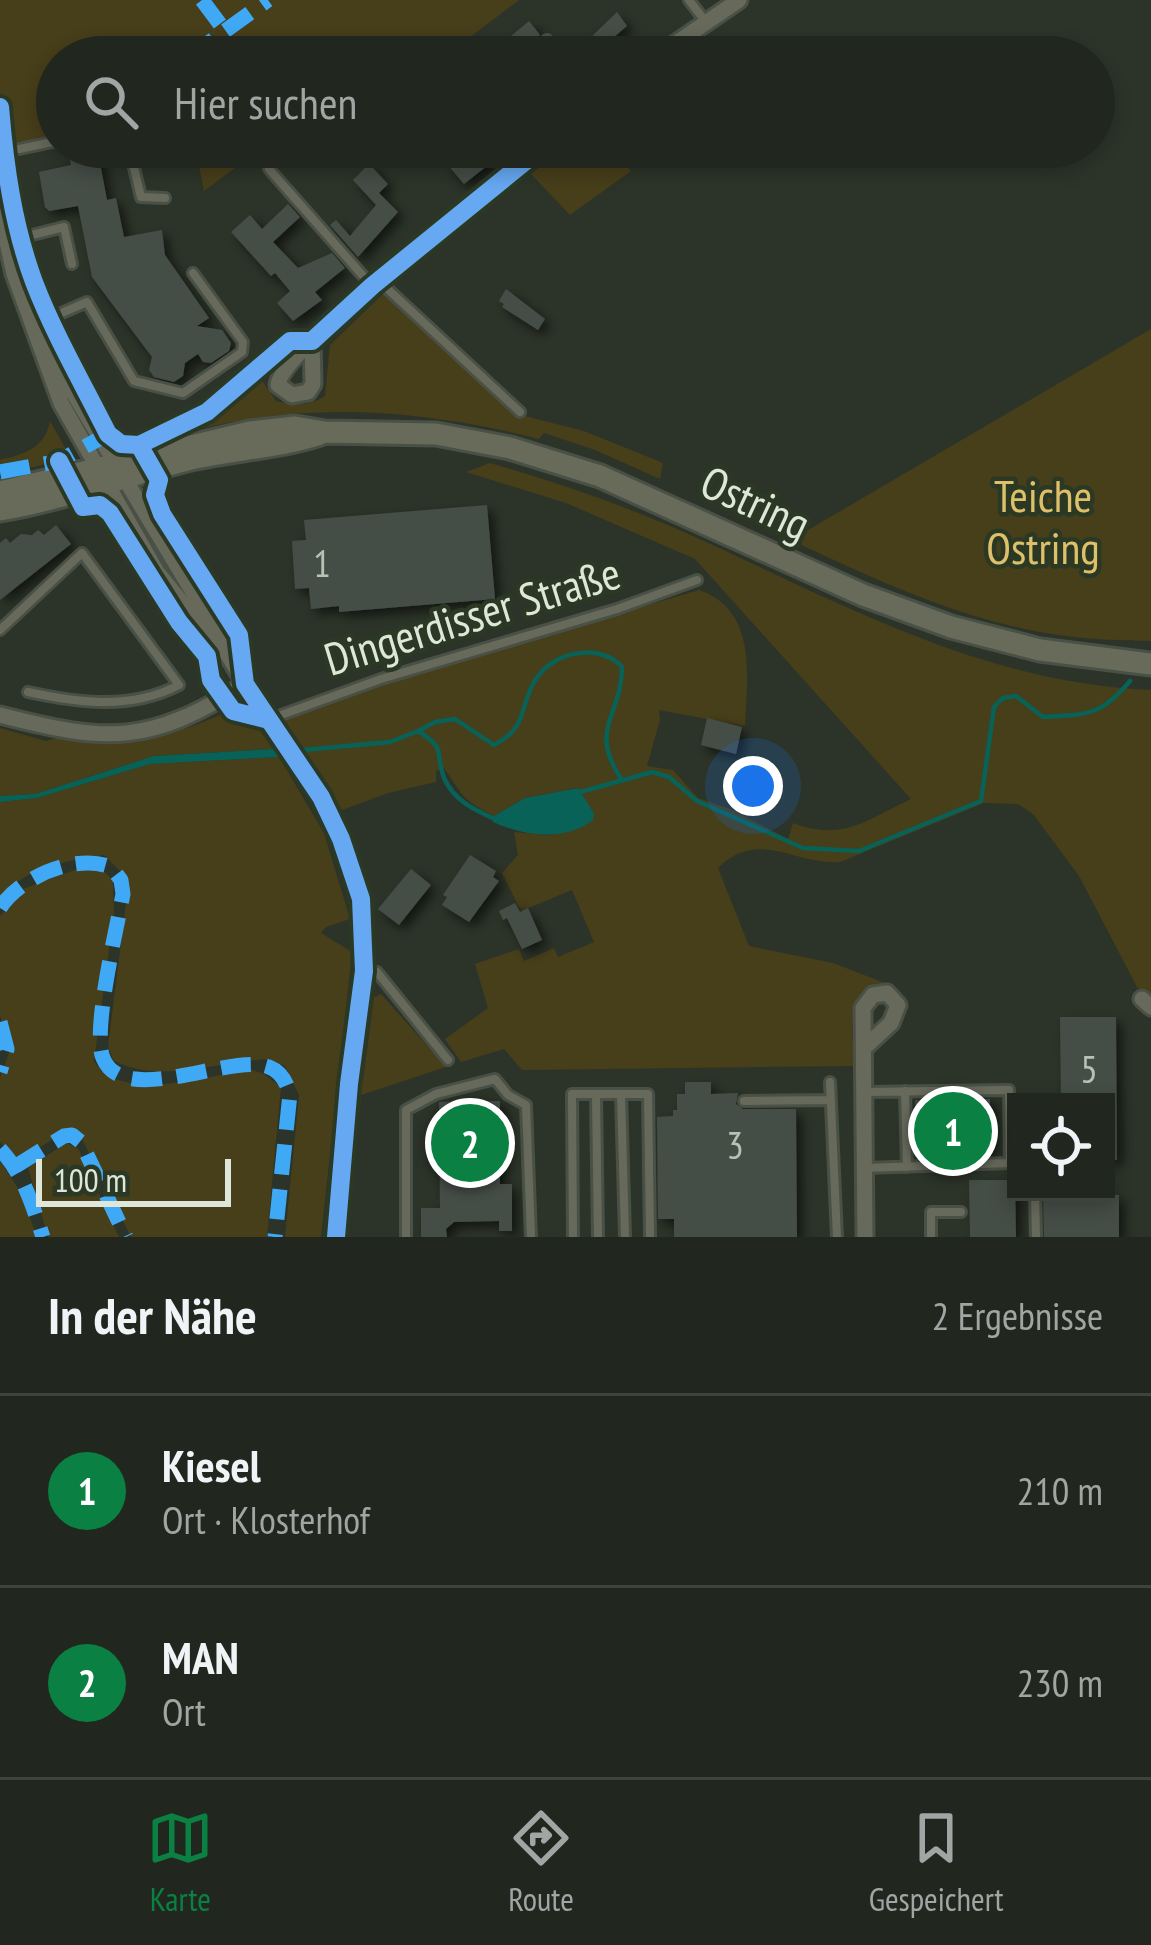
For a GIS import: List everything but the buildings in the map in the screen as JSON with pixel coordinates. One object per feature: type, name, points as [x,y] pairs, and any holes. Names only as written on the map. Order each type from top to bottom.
[{"type":"main road","name":"Ostring","points":[[0,492],[295,442],[325,432],[436,434],[556,461],[643,493],[907,612],[1040,650],[1151,664]]},
{"type":"main road","name":"Ostring","points":[[0,510],[109,473]]},
{"type":"street","points":[[685,36],[739,0]]},
{"type":"street","points":[[312,341],[375,283],[517,168]]},
{"type":"street","points":[[0,210],[37,330],[173,596],[221,647],[321,797],[348,857],[364,919],[364,971],[335,1237]]},
{"type":"street","points":[[0,715],[86,734],[134,734],[189,718],[245,684]]},
{"type":"street","points":[[864,1048],[865,1237]]},
{"type":"lane","points":[[689,0],[705,21]]},
{"type":"lane","points":[[0,153],[36,146]]},
{"type":"lane","points":[[134,168],[141,197],[165,198]]},
{"type":"lane","points":[[269,169],[375,283],[520,412]]},
{"type":"lane","points":[[6,241],[64,227],[72,264]]},
{"type":"lane","points":[[37,330],[87,302],[134,381],[183,393],[242,352],[243,342],[193,274]]},
{"type":"lane","points":[[0,630],[82,553],[179,685],[161,694],[116,702],[75,702],[28,692]]},
{"type":"lane","name":"Dingerdisser Straße","points":[[269,720],[697,580]]},
{"type":"lane","points":[[364,971],[377,972],[448,1060]]},
{"type":"lane","points":[[406,1237],[406,1110],[436,1094],[495,1079],[508,1095],[526,1105],[531,1237]]},
{"type":"lane","points":[[830,1082],[837,1237]]},
{"type":"lane","points":[[865,1092],[1010,1090],[1010,1163],[865,1168]]},
{"type":"lane","points":[[904,1091],[907,1166]]},
{"type":"lane","points":[[574,1237],[572,1094],[648,1094],[650,1237]]},
{"type":"lane","points":[[596,1094],[598,1237]]},
{"type":"lane","points":[[621,1094],[625,1237]]},
{"type":"lane","points":[[745,1101],[831,1100]]},
{"type":"lane","points":[[1035,1201],[1036,1237]]},
{"type":"lane","points":[[931,1237],[931,1212],[961,1212]]},
{"type":"green space","points":[[0,0],[519,0],[472,36],[36,36],[36,138],[0,143]]},
{"type":"green space","points":[[199,168],[235,168],[204,191]]},
{"type":"green space","points":[[539,168],[631,171],[570,215],[531,174]]},
{"type":"green space","points":[[385,292],[517,414],[584,431],[663,463],[660,479],[544,433],[539,439],[400,415],[354,412],[261,417],[170,438],[224,407],[260,378],[276,401],[302,404],[325,396],[330,345]]},
{"type":"green space","name":"Teiche Ostring","points":[[1151,329],[1151,641],[1077,637],[995,622],[891,585],[791,540]]},
{"type":"green space","points":[[50,421],[71,458],[0,475],[0,460],[32,448],[44,438]]},
{"type":"green space","points":[[490,463],[651,518],[866,616],[977,658],[1091,685],[1151,690],[1151,998],[1137,987],[1079,876],[1033,814],[1018,804],[984,803],[840,862],[762,849],[733,856],[718,868],[749,946],[833,963],[885,983],[871,985],[856,1001],[854,1066],[522,1070],[504,1049],[461,1062],[445,1039],[488,1008],[475,964],[519,949],[524,961],[554,948],[558,957],[594,942],[572,890],[521,911],[502,873],[518,855],[514,832],[549,835],[594,813],[577,788],[525,798],[494,816],[464,796],[444,768],[436,771],[436,782],[342,810],[283,721],[382,683],[699,590],[718,600],[740,629],[747,667],[745,726],[659,710],[647,766],[673,770],[698,798],[788,839],[793,823],[840,829],[911,799],[695,559],[566,503],[466,472]]},
{"type":"green space","points":[[228,711],[256,725],[273,749],[154,756],[35,794],[0,796],[0,728],[46,741],[134,740],[166,734]]},
{"type":"green space","points":[[279,757],[324,833],[350,919],[321,933],[352,952],[321,1237],[285,1237],[299,1095],[285,1066],[269,1059],[149,1071],[113,1060],[108,1046],[129,880],[104,855],[33,873],[0,900],[0,802],[37,798],[150,764]]},
{"type":"green space","points":[[80,868],[102,870],[113,880],[114,913],[94,1061],[106,1074],[144,1084],[250,1069],[281,1087],[267,1237],[131,1237],[78,1131],[66,1131],[18,1161],[0,1142],[0,1078],[10,1050],[0,1015],[0,916],[23,889]]},
{"type":"green space","points":[[381,994],[446,1067],[361,1095],[374,997]]},
{"type":"green space","points":[[66,1143],[78,1148],[119,1237],[48,1237],[28,1168]]},
{"type":"green space","points":[[0,1161],[20,1191],[37,1237],[0,1237]]},
{"type":"water","points":[[273,749],[279,757],[150,764],[37,798],[0,802],[0,796],[35,794],[154,756]]},
{"type":"water","points":[[578,788],[594,813],[593,820],[570,832],[518,831],[493,822],[494,816],[525,798]]},
{"type":"waterway","points":[[418,731],[455,719],[494,745],[514,730],[546,667],[579,653],[603,655],[622,667],[607,735],[607,748],[622,780]]},
{"type":"waterway","points":[[577,793],[652,772],[669,777],[697,801],[803,848],[859,851],[981,801],[994,707],[1003,698],[1016,696],[1043,717],[1082,714],[1110,701],[1130,681]]},
{"type":"waterway","points":[[303,750],[390,742],[418,731],[437,747],[453,793],[497,820]]},
{"type":"marked path","points":[[202,0],[225,31]]},
{"type":"marked path","points":[[218,36],[268,0]]},
{"type":"marked path","points":[[0,472],[59,461],[108,434],[116,441]]},
{"type":"marked path","points":[[0,908],[21,887],[50,871],[82,863],[111,867],[121,880],[123,894],[103,1003],[103,1058],[114,1072],[132,1079],[252,1064],[280,1075],[290,1094],[275,1237]]},
{"type":"marked path","points":[[0,1022],[7,1049],[0,1072]]},
{"type":"marked path","points":[[16,1166],[72,1135],[81,1142],[126,1237]]},
{"type":"marked path","points":[[0,1149],[21,1180],[43,1237]]},
{"type":"cycle path","points":[[0,107],[11,196],[34,282],[108,434],[121,444],[139,445],[207,412],[290,341],[312,341],[517,168]]},
{"type":"cycle path","points":[[139,445],[159,480],[155,495],[162,514],[239,635],[245,684],[321,797],[361,899],[364,971],[336,1237]]},
{"type":"cycle path","points":[[59,461],[83,507],[100,505],[110,513],[179,622],[207,656],[211,680],[233,711],[269,720]]},
{"type":"place","name":"Kiesel","points":[[953,1131]]},
{"type":"place","name":"MAN","points":[[470,1143]]}]
